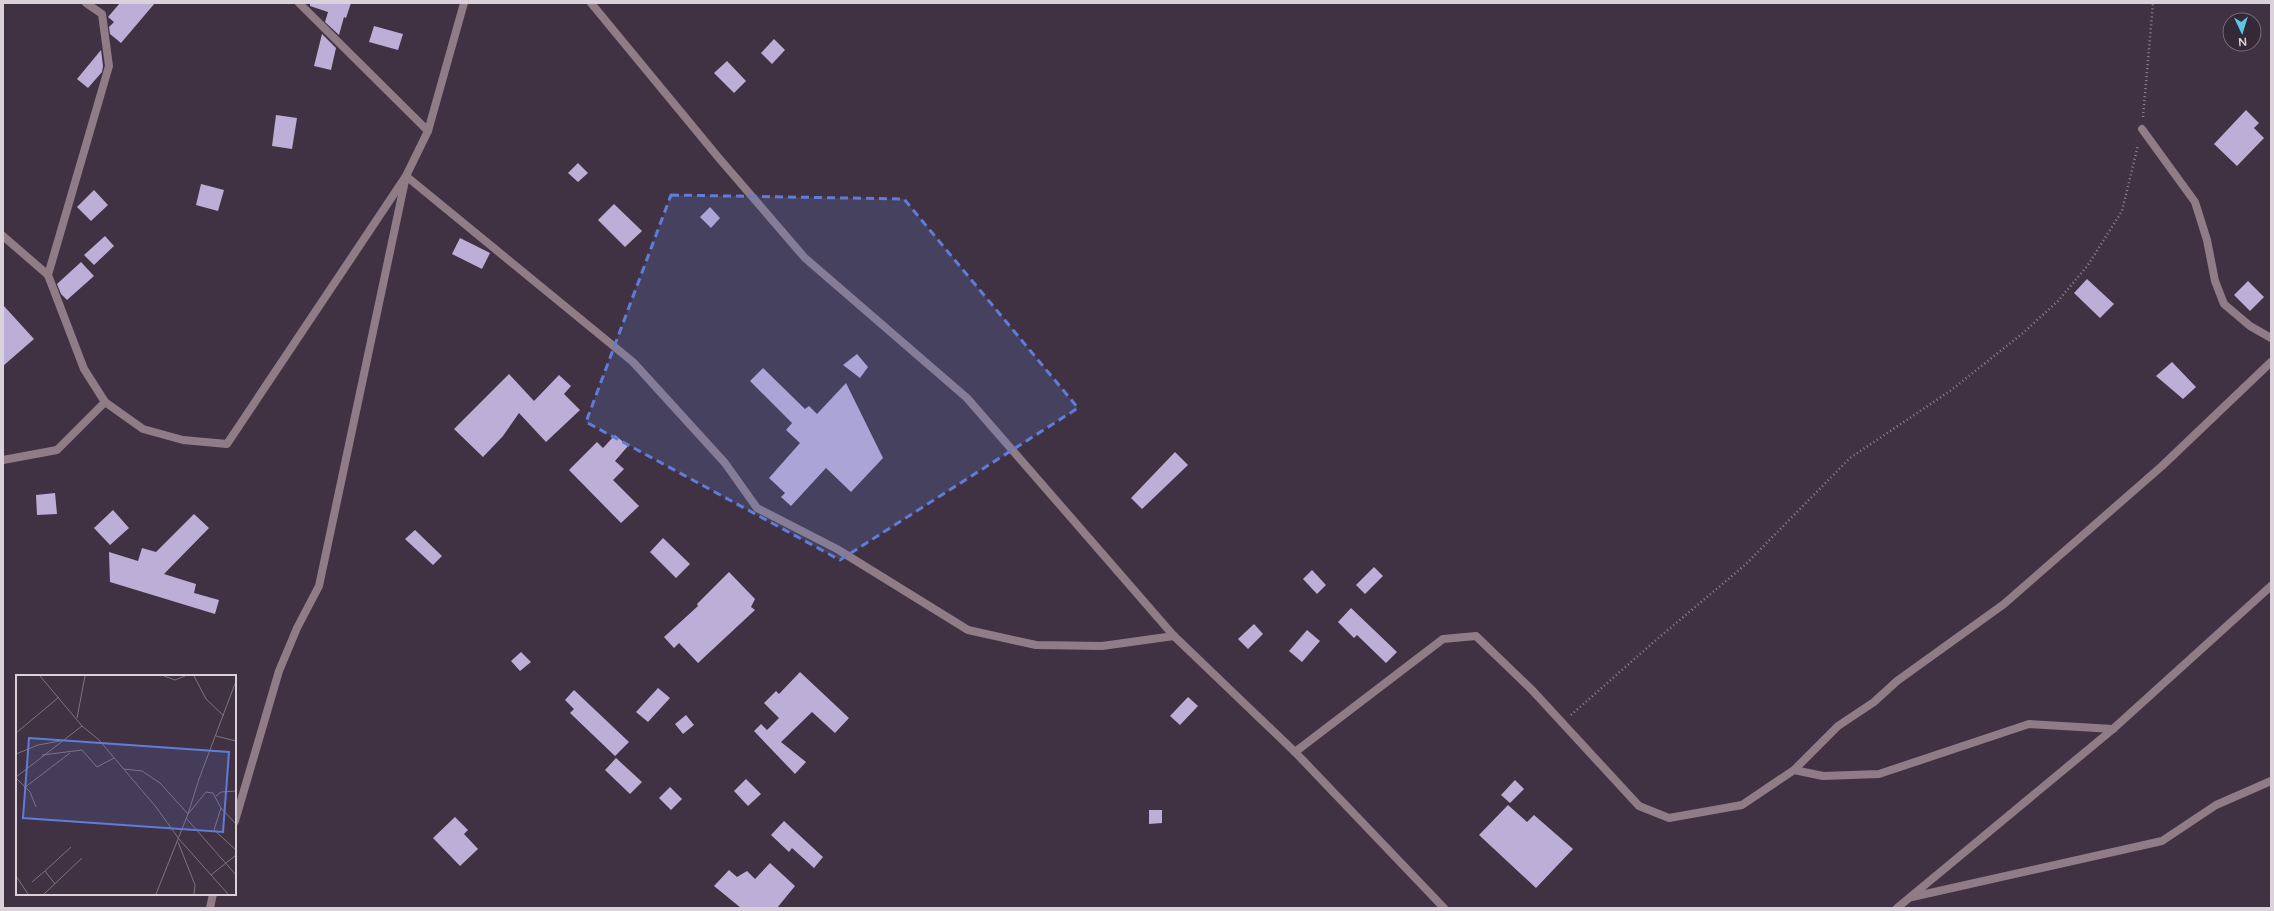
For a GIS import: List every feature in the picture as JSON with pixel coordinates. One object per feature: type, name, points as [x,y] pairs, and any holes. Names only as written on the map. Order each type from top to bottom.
[{"type":"street","points":[[48,275],[109,66],[102,14],[86,3]]},
{"type":"street","points":[[299,3],[428,131]]},
{"type":"street","points":[[3,236],[48,275],[84,369],[105,402],[143,429],[183,440],[227,444],[406,176],[428,131],[464,3]]},
{"type":"street","points":[[590,3],[782,234],[805,258],[966,398],[1174,636],[1295,752],[1444,908]]},
{"type":"street","points":[[2142,129],[2195,202],[2207,240],[2215,281],[2224,304],[2250,326],[2271,338]]},
{"type":"street","points":[[406,176],[633,362],[725,464],[757,508],[837,549],[968,630],[1036,645],[1102,646],[1174,636]]},
{"type":"street","points":[[236,817],[279,671],[297,628],[319,586],[406,176]]},
{"type":"street","points":[[1295,752],[1443,639],[1476,636],[1563,722],[1639,806],[1669,818],[1742,805],[1794,770],[1838,726],[1874,702],[1897,681],[2004,604],[2162,466],[2271,362]]},
{"type":"street","points":[[3,460],[57,450],[105,402]]},
{"type":"street","points":[[1897,908],[2113,729],[2271,586]]},
{"type":"street","points":[[1794,770],[1823,776],[1879,774],[2029,724],[2113,729]]},
{"type":"street","points":[[1910,898],[2162,841],[2216,805],[2271,780]]},
{"type":"street","points":[[210,908],[213,895]]},
{"type":"path","points":[[1563,722],[1656,640],[1745,565],[1850,458],[1950,391],[2023,332],[2058,301],[2088,264],[2122,211],[2142,129],[2153,3]]},
{"type":"highlighted area","points":[[671,195],[904,199],[1078,408],[840,560],[586,422]]},
{"type":"building","points":[[120,3],[155,3],[121,43],[110,34],[109,27],[114,22],[108,17]]},
{"type":"building","points":[[310,3],[351,3],[346,18],[344,17],[339,35],[325,22],[328,12],[310,6]]},
{"type":"building","points":[[374,26],[403,34],[398,50],[369,42]]},
{"type":"building","points":[[322,34],[336,48],[331,70],[314,66]]},
{"type":"building","points":[[774,39],[785,50],[772,64],[761,53]]},
{"type":"building","points":[[101,50],[103,66],[102,72],[88,88],[77,79]]},
{"type":"building","points":[[727,61],[746,81],[734,93],[714,73]]},
{"type":"building","points":[[2246,110],[2259,123],[2254,128],[2264,138],[2237,166],[2214,144]]},
{"type":"building","points":[[276,115],[297,118],[292,149],[272,146]]},
{"type":"building","points":[[578,163],[588,173],[578,182],[568,173]]},
{"type":"building","points":[[201,184],[224,190],[218,211],[196,205]]},
{"type":"building","points":[[94,190],[108,205],[91,221],[77,207]]},
{"type":"building","points":[[614,204],[642,231],[625,247],[598,220]]},
{"type":"building","points":[[710,207],[720,218],[711,228],[700,217]]},
{"type":"building","points":[[105,236],[114,246],[94,265],[84,255]]},
{"type":"building","points":[[460,238],[490,253],[482,269],[452,254]]},
{"type":"building","points":[[81,262],[94,276],[67,300],[61,294],[57,284]]},
{"type":"building","points":[[2087,279],[2114,304],[2100,318],[2074,293]]},
{"type":"building","points":[[2248,281],[2264,297],[2250,311],[2234,295]]},
{"type":"building","points":[[3,305],[34,339],[3,366]]},
{"type":"building","points":[[857,354],[868,367],[860,378],[843,365]]},
{"type":"building","points":[[2172,362],[2196,387],[2183,399],[2156,376]]},
{"type":"building","points":[[763,368],[805,409],[809,406],[817,414],[846,383],[883,458],[851,492],[826,468],[791,506],[781,497],[785,493],[769,478],[800,443],[786,430],[792,423],[750,381]]},
{"type":"building","points":[[509,374],[534,401],[559,375],[571,386],[564,394],[580,410],[546,442],[519,413],[503,436],[483,457],[454,429]]},
{"type":"building","points":[[615,435],[628,446],[615,461],[624,469],[613,480],[639,506],[621,523],[569,470],[597,442],[603,448]]},
{"type":"building","points":[[1175,452],[1188,465],[1142,509],[1131,498]]},
{"type":"building","points":[[55,493],[57,514],[37,515],[36,495]]},
{"type":"building","points":[[113,510],[129,528],[110,545],[94,528]]},
{"type":"building","points":[[194,514],[209,528],[164,574],[196,584],[194,593],[219,600],[215,614],[110,582],[109,552],[138,561],[142,548],[156,552]]},
{"type":"building","points":[[415,530],[442,556],[433,565],[405,539]]},
{"type":"building","points":[[663,538],[690,564],[676,578],[650,552]]},
{"type":"building","points":[[1374,567],[1383,576],[1365,594],[1356,585]]},
{"type":"building","points":[[1312,570],[1326,585],[1317,594],[1303,579]]},
{"type":"building","points":[[729,572],[755,599],[751,607],[755,610],[698,663],[679,643],[674,648],[664,637],[698,606],[697,604]]},
{"type":"building","points":[[1351,608],[1397,652],[1386,663],[1357,635],[1354,638],[1338,622]]},
{"type":"building","points":[[1254,624],[1263,634],[1248,649],[1238,639]]},
{"type":"building","points":[[1307,630],[1320,641],[1302,662],[1289,651]]},
{"type":"building","points":[[521,652],[531,662],[520,671],[511,661]]},
{"type":"building","points":[[800,672],[849,718],[835,733],[812,712],[781,742],[806,762],[795,774],[754,731],[761,724],[767,730],[779,718],[764,703],[776,691],[779,694]]},
{"type":"building","points":[[658,688],[670,698],[648,722],[636,712]]},
{"type":"building","points":[[574,690],[629,742],[615,756],[570,713],[574,709],[565,700]]},
{"type":"building","points":[[1188,697],[1198,706],[1180,725],[1170,716]]},
{"type":"building","points":[[686,715],[694,725],[683,734],[675,724]]},
{"type":"building","points":[[616,758],[642,782],[630,794],[605,770]]},
{"type":"building","points":[[746,779],[761,794],[748,806],[734,791]]},
{"type":"building","points":[[1515,780],[1524,789],[1510,803],[1501,795]]},
{"type":"building","points":[[670,787],[682,799],[671,810],[659,798]]},
{"type":"building","points":[[1508,805],[1527,822],[1534,815],[1573,849],[1536,888],[1479,835]]},
{"type":"building","points":[[1149,810],[1162,810],[1162,823],[1149,824]]},
{"type":"building","points":[[455,817],[468,830],[464,834],[478,849],[460,866],[433,838]]},
{"type":"building","points":[[784,821],[823,857],[814,868],[792,848],[789,852],[771,835]]},
{"type":"building","points":[[770,863],[795,886],[777,908],[741,908],[714,886],[729,870],[737,877],[747,871],[755,879]]}]
